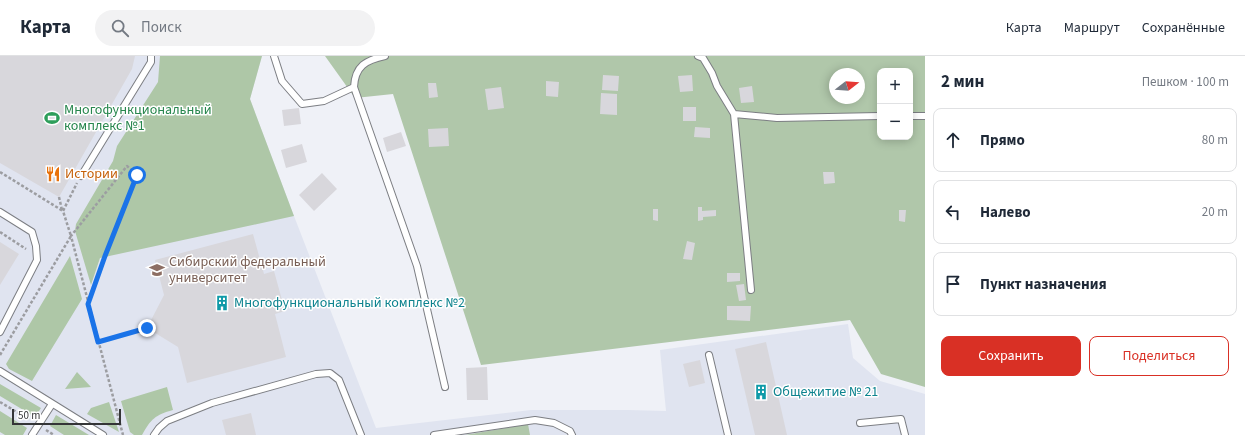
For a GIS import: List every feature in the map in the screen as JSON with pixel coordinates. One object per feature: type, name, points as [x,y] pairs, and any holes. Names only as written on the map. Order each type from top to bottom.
[{"type":"lane","points":[[81,176],[152,62],[151,56]]},
{"type":"lane","points":[[274,56],[282,81],[302,104],[324,101],[354,87]]},
{"type":"lane","points":[[385,56],[373,59],[363,64],[355,76],[354,87],[417,266],[444,387]]},
{"type":"lane","points":[[701,57],[712,73],[717,86],[734,114],[751,290]]},
{"type":"lane","points":[[734,114],[777,118],[877,116]]},
{"type":"lane","points":[[913,116],[925,116]]},
{"type":"lane","points":[[0,212],[32,232],[36,246],[37,260],[0,332]]},
{"type":"lane","points":[[709,355],[728,435]]},
{"type":"lane","points":[[0,371],[103,435]]},
{"type":"lane","points":[[154,435],[167,421],[212,403],[316,374],[330,373],[339,380],[361,435]]},
{"type":"lane","points":[[32,435],[52,404]]},
{"type":"lane","points":[[860,423],[901,419],[905,435]]},
{"type":"lane","points":[[434,435],[535,420],[554,423],[570,431],[572,435]]},
{"type":"path","points":[[88,304],[137,175],[127,166],[71,236],[88,304],[123,435]]},
{"type":"path","points":[[0,172],[62,210],[59,197]]},
{"type":"path","points":[[0,232],[31,252]]},
{"type":"path","points":[[98,342],[147,328]]},
{"type":"path","points":[[0,402],[54,435]]},
{"type":"shaded area","name":"Сибирский федеральный университет","points":[[0,56],[262,56],[250,99],[376,428],[531,410],[666,411],[660,350],[848,324],[853,358],[880,381],[925,394],[925,435],[0,435]]},
{"type":"green space","points":[[160,56],[262,56],[250,99],[294,216],[100,258],[91,285],[75,231],[76,224],[113,161],[117,146],[158,82]]},
{"type":"green space","points":[[325,56],[925,56],[925,387],[881,374],[850,320],[481,365],[393,94],[355,98]]},
{"type":"green space","points":[[70,256],[82,299],[32,381],[9,369],[6,364]]},
{"type":"green space","points":[[77,372],[91,387],[65,389]]},
{"type":"green space","points":[[0,384],[41,408],[35,417],[0,396]]},
{"type":"green space","points":[[167,387],[173,410],[154,418],[142,435],[134,435],[130,432],[121,401]]},
{"type":"green space","points":[[109,402],[119,432],[87,414],[91,408]]},
{"type":"green space","points":[[0,411],[27,428],[23,435],[5,435],[0,432]]},
{"type":"green space","points":[[56,415],[89,435],[64,435],[50,426]]},
{"type":"green space","points":[[528,424],[530,435],[465,435]]},
{"type":"building","name":"Многофункциональный комплекс №1","points":[[0,56],[135,56],[132,69],[59,197],[0,163]]},
{"type":"building","points":[[603,75],[619,76],[618,91],[602,90]]},
{"type":"building","points":[[692,75],[693,91],[680,92],[678,76]]},
{"type":"building","points":[[546,81],[559,82],[558,97],[546,96]]},
{"type":"building","points":[[428,83],[436,83],[438,97],[429,98]]},
{"type":"building","points":[[752,86],[754,102],[741,103],[739,88]]},
{"type":"building","points":[[501,87],[504,108],[488,110],[485,89]]},
{"type":"building","points":[[601,93],[617,94],[617,115],[600,114]]},
{"type":"building","points":[[683,107],[696,107],[696,121],[683,121]]},
{"type":"building","points":[[299,108],[301,124],[284,126],[282,110]]},
{"type":"building","points":[[695,127],[710,128],[710,138],[694,137]]},
{"type":"building","points":[[448,128],[449,146],[429,147],[428,129]]},
{"type":"building","points":[[401,132],[406,146],[387,152],[383,138]]},
{"type":"building","points":[[302,144],[307,162],[286,168],[281,150]]},
{"type":"building","points":[[823,172],[834,172],[835,183],[824,184]]},
{"type":"building","points":[[322,173],[337,189],[314,211],[299,195]]},
{"type":"building","points":[[698,207],[702,207],[702,211],[716,210],[716,216],[703,217],[703,220],[698,221]]},
{"type":"building","points":[[653,209],[658,209],[658,221],[653,220]]},
{"type":"building","points":[[899,210],[906,210],[905,222],[899,221]]},
{"type":"building","name":"Многофункциональный комплекс №2","points":[[253,234],[264,274],[274,271],[285,311],[275,314],[286,357],[187,383],[178,347],[147,328],[164,295],[155,260]]},
{"type":"building","points":[[687,241],[695,243],[692,260],[683,259]]},
{"type":"building","points":[[0,242],[19,254],[0,285]]},
{"type":"building","points":[[727,273],[740,273],[740,281],[727,282]]},
{"type":"building","points":[[744,284],[746,300],[739,301],[736,285]]},
{"type":"building","points":[[727,306],[751,306],[750,321],[727,320]]},
{"type":"building","name":"Общежитие № 21","points":[[766,342],[787,435],[755,435],[735,349]]},
{"type":"building","points":[[700,360],[705,383],[689,387],[683,364]]},
{"type":"building","points":[[487,367],[488,400],[467,400],[466,368]]},
{"type":"building","points":[[251,413],[256,435],[226,435],[222,420]]},
{"type":"place","name":"Многофункциональный комплекс №1","points":[[52,118]]},
{"type":"place","name":"Истории","points":[[53,174]]},
{"type":"place","name":"Сибирский федеральный университет","points":[[157,270]]},
{"type":"place","name":"Многофункциональный комплекс №2","points":[[222,303]]},
{"type":"place","name":"Общежитие № 21","points":[[761,392]]},
{"type":"route","points":[[137,175],[88,304],[98,342],[147,328]]}]
